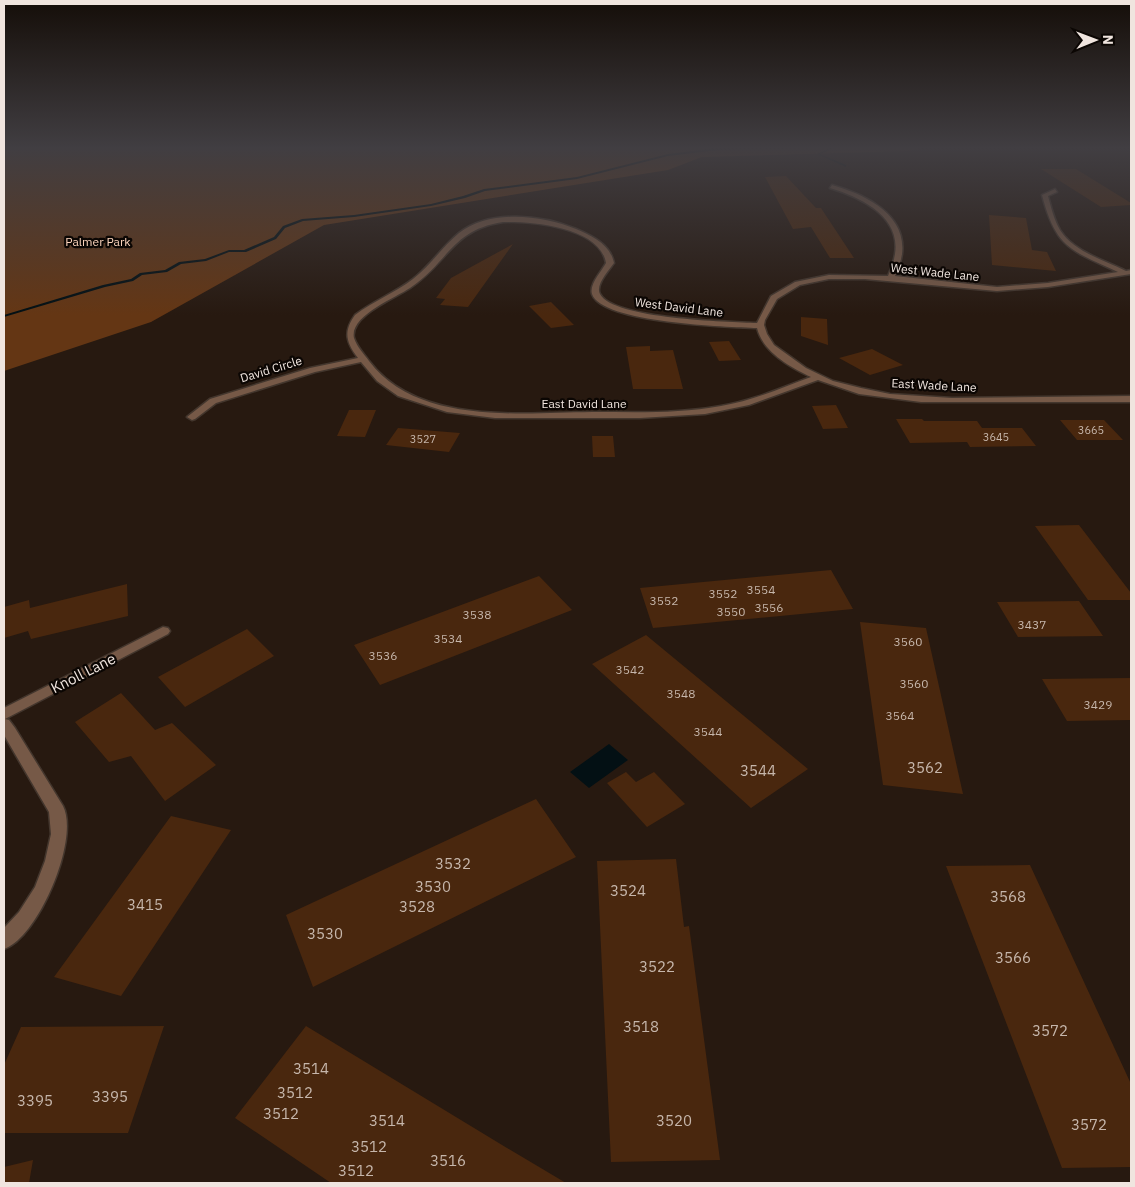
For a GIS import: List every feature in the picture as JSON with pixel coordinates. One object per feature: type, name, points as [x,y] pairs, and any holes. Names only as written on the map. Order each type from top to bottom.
[{"type":"street","points":[[869,203],[880,211],[895,227],[899,241],[899,253],[891,278]]},
{"type":"street","points":[[1048,203],[1055,227],[1063,237],[1079,250],[1129,273]]},
{"type":"street","name":"West David Lane","points":[[363,359],[352,345],[350,338],[352,323],[358,317],[423,275],[466,231],[483,224],[504,221],[551,222],[570,228],[598,243],[608,253],[610,262],[596,287],[596,294],[615,309],[639,315],[692,322],[760,326]]},
{"type":"street","name":"West Wade Lane","points":[[760,326],[765,307],[771,299],[791,286],[818,278],[843,276],[891,278],[960,287],[997,288],[1040,285],[1129,273]]},
{"type":"street","name":"East Wade Lane","points":[[760,326],[761,333],[774,349],[798,368],[818,377],[873,393],[933,400],[1131,399]]},
{"type":"street","name":"East David Lane","points":[[363,359],[377,378],[400,394],[442,407],[500,415],[646,415],[720,409],[759,399],[818,377]]},
{"type":"street","name":"David Circle","points":[[192,417],[213,401],[313,370],[363,359]]},
{"type":"street","name":"Knoll Lane","points":[[4,714],[163,632]]},
{"type":"street","points":[[4,724],[58,811],[59,834],[53,861],[42,890],[25,918],[4,941]]},
{"type":"green space","name":"Palmer Park","points":[[4,203],[459,203],[324,225],[151,322],[4,371]]},
{"type":"shaded area","points":[[609,744],[628,760],[589,788],[570,772]]},
{"type":"building","points":[[779,203],[812,203],[816,208],[821,208],[854,258],[830,258],[811,227],[793,229]]},
{"type":"building","points":[[1095,203],[1131,203],[1131,205],[1101,207]]},
{"type":"building","points":[[989,215],[1026,218],[1032,250],[1047,252],[1056,271],[992,265]]},
{"type":"building","points":[[513,244],[468,307],[440,305],[445,299],[436,298],[451,278]]},
{"type":"building","points":[[551,302],[574,325],[551,328],[529,306]]},
{"type":"building","points":[[801,317],[827,319],[828,345],[801,336]]},
{"type":"building","points":[[729,341],[741,360],[719,361],[709,342]]},
{"type":"building","points":[[650,346],[650,351],[673,350],[683,389],[633,389],[626,347]]},
{"type":"building","points":[[872,349],[903,365],[870,375],[839,358]]},
{"type":"building","points":[[836,405],[848,428],[823,429],[812,406]]},
{"type":"building","points":[[349,410],[376,410],[365,437],[337,436]]},
{"type":"building","points":[[896,419],[977,421],[982,428],[1022,428],[1036,446],[970,447],[967,442],[910,443]]},
{"type":"building","points":[[1060,420],[1104,420],[1123,440],[1077,440]]},
{"type":"building","points":[[398,428],[460,433],[449,452],[386,445]]},
{"type":"building","points":[[592,436],[613,436],[615,457],[593,457]]},
{"type":"building","points":[[1079,525],[1131,593],[1131,600],[1088,600],[1035,526]]},
{"type":"building","points":[[831,570],[853,609],[653,628],[640,588]]},
{"type":"building","points":[[539,576],[572,610],[380,685],[354,645]]},
{"type":"building","points":[[127,584],[128,616],[31,639],[28,631],[4,638],[4,607],[29,600],[30,608]]},
{"type":"building","points":[[1079,601],[1103,636],[1018,637],[997,602]]},
{"type":"building","points":[[860,622],[926,628],[963,794],[883,785]]},
{"type":"building","points":[[247,629],[274,656],[185,707],[158,677]]},
{"type":"building","points":[[646,635],[808,769],[751,808],[592,664]]},
{"type":"building","points":[[1131,678],[1131,720],[1067,721],[1042,679]]},
{"type":"building","points":[[121,693],[155,730],[172,723],[216,765],[165,801],[131,756],[109,762],[75,722]]},
{"type":"building","points":[[626,772],[636,782],[654,772],[685,804],[647,827],[607,783]]},
{"type":"building","points":[[536,799],[576,857],[313,987],[286,915]]},
{"type":"building","points":[[171,816],[231,830],[121,996],[54,977]]},
{"type":"building","points":[[676,859],[684,927],[689,926],[720,1160],[611,1162],[597,861]]},
{"type":"building","points":[[1030,865],[1131,1084],[1131,1167],[1062,1168],[946,866]]},
{"type":"building","points":[[164,1026],[128,1133],[4,1133],[4,1065],[21,1027]]},
{"type":"building","points":[[306,1026],[566,1183],[331,1183],[235,1118]]},
{"type":"building","points":[[33,1160],[29,1183],[4,1183],[4,1167]]},
{"type":"waterway","points":[[4,316],[104,286],[132,280],[141,274],[166,271],[180,263],[206,260],[229,251],[245,251],[275,238],[284,227],[302,220],[354,216],[438,203]]}]
